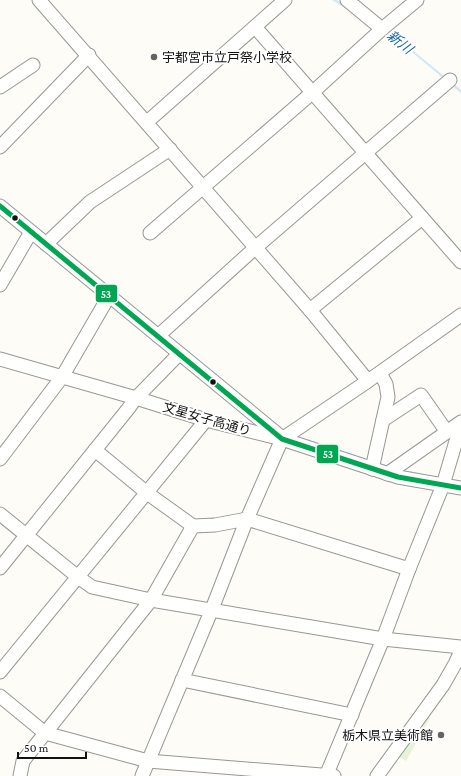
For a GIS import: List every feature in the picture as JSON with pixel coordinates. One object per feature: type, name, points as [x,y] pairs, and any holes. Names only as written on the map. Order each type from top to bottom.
[{"type":"street","points":[[39,0],[89,55],[310,310],[368,381]]},
{"type":"street","points":[[147,122],[285,0]]},
{"type":"street","points":[[347,0],[382,29]]},
{"type":"street","points":[[150,233],[417,0]]},
{"type":"street","points":[[255,27],[461,262]]},
{"type":"street","points":[[0,147],[89,55]]},
{"type":"street","points":[[0,87],[33,65]]},
{"type":"street","points":[[158,336],[255,248],[450,80]]},
{"type":"street","points":[[46,244],[90,202],[170,149]]},
{"type":"street","points":[[0,206],[282,439]]},
{"type":"street","points":[[310,310],[422,218]]},
{"type":"street","points":[[0,285],[31,232]]},
{"type":"street","points":[[1,455],[62,377],[109,296]]},
{"type":"street","points":[[142,776],[212,609],[247,519],[282,439],[380,373],[461,315]]},
{"type":"street","points":[[0,568],[128,410],[136,398],[179,354]]},
{"type":"street","name":"文星女子高通り","points":[[0,359],[136,398],[206,420],[282,439],[387,474],[414,481],[461,488]]},
{"type":"street","points":[[372,469],[388,397],[386,384],[380,373]]},
{"type":"street","points":[[383,420],[421,395],[447,432]]},
{"type":"street","points":[[0,672],[206,420]]},
{"type":"street","points":[[387,474],[461,423]]},
{"type":"street","points":[[0,696],[44,733],[148,761],[329,776],[443,485],[461,423]]},
{"type":"street","points":[[95,450],[147,492],[193,526],[215,525],[247,519],[409,569]]},
{"type":"street","points":[[0,514],[92,587],[151,600],[212,609],[383,639],[461,647]]},
{"type":"street","points":[[20,776],[23,761],[151,600],[193,526]]},
{"type":"street","points":[[377,776],[443,685],[461,651]]},
{"type":"street","points":[[182,680],[352,714]]},
{"type":"green space","points":[[426,716],[430,718],[406,761],[397,756]]},
{"type":"water","points":[[389,31],[461,90],[461,93],[388,32]]},
{"type":"waterway","name":"新川","points":[[334,0],[346,7]]},
{"type":"transit line","name":"53","points":[[0,206],[282,439],[398,477],[461,488]]},
{"type":"place","name":"宇都宮市立戸祭小学校","points":[[154,57]]},
{"type":"place","name":"栃木県立美術館","points":[[441,735]]}]
